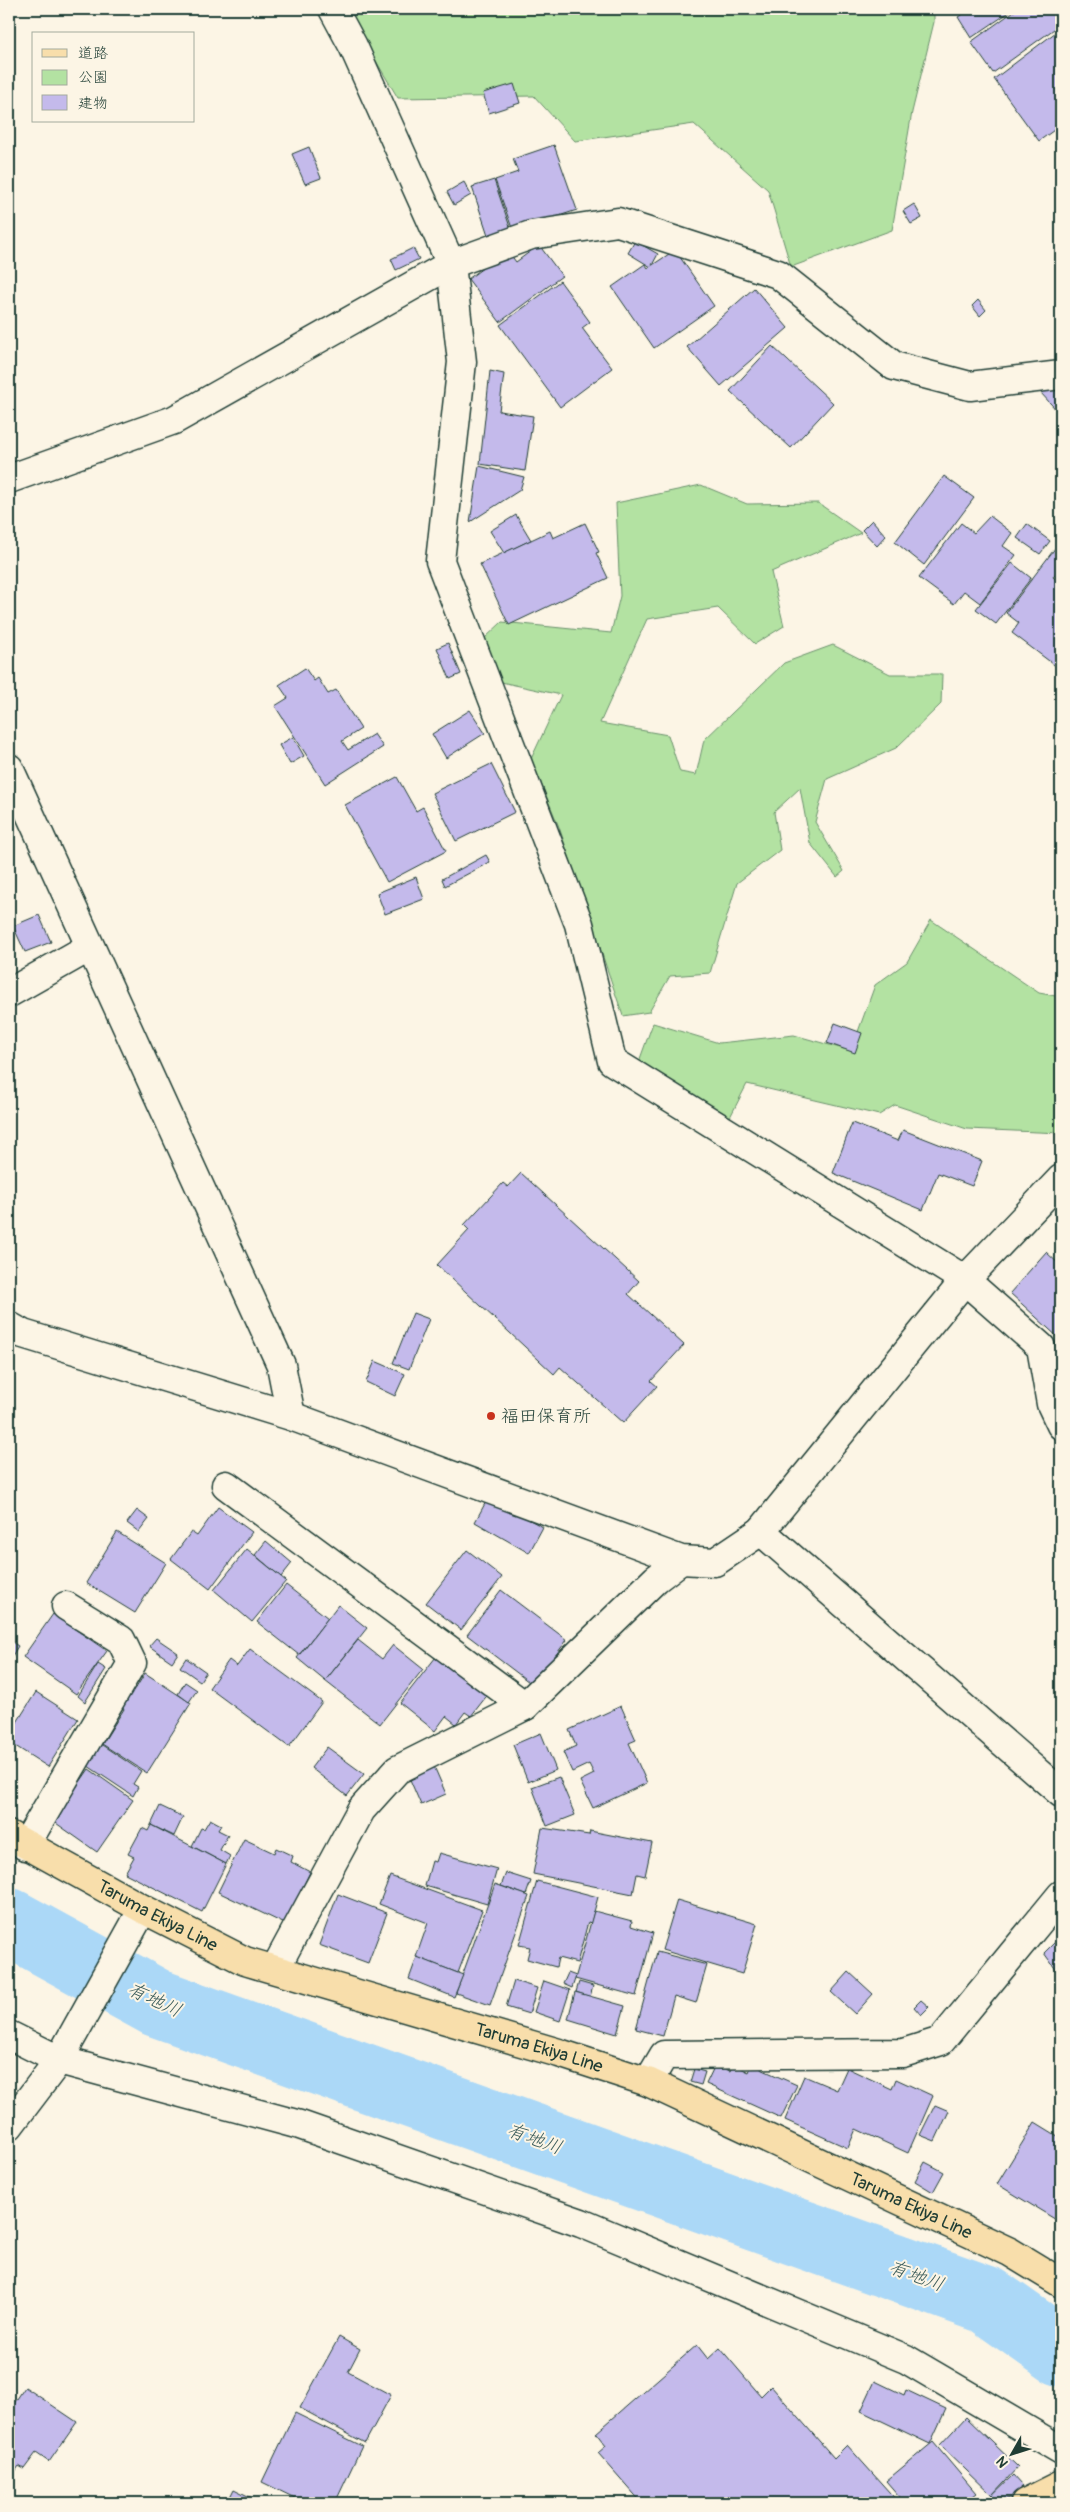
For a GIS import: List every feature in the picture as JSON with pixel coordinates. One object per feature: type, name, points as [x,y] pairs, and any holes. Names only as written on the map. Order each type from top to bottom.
[{"type":"main road","name":"Taruma Ekiya Line","points":[[17,1841],[245,1961],[559,2053],[648,2082],[1010,2252],[1061,2283]]},
{"type":"main road","points":[[1025,2503],[1061,2486]]},
{"type":"street","points":[[332,9],[353,46],[451,264],[462,362],[440,562],[579,924],[612,1061],[965,1280],[1041,1347],[1051,1404],[1061,1425]]},
{"type":"street","points":[[9,479],[174,420],[451,264],[531,235],[618,222],[778,274],[894,366],[970,386],[1061,375]]},
{"type":"street","points":[[9,768],[281,1365],[291,1416]]},
{"type":"street","points":[[9,993],[90,947]]},
{"type":"street","points":[[9,1326],[23,1334],[291,1416],[681,1560],[714,1562],[760,1531],[965,1280],[1061,1179]]},
{"type":"street","points":[[226,1485],[525,1706]]},
{"type":"street","points":[[760,1531],[1061,1793]]},
{"type":"street","points":[[275,1969],[361,1810],[397,1770],[525,1706],[656,1579],[681,1560]]},
{"type":"street","points":[[17,1841],[132,1663],[121,1640],[66,1606]]},
{"type":"street","points":[[648,2082],[664,2055],[903,2053],[941,2040],[1061,1895]]},
{"type":"street","points":[[9,2126],[59,2060],[143,1909]]},
{"type":"street","points":[[9,2035],[59,2060],[300,2125],[581,2223],[906,2359],[1061,2450]]},
{"type":"green space","points":[[345,9],[934,9],[934,22],[912,112],[892,230],[791,267],[768,190],[694,124],[575,141],[534,96],[398,98]]},
{"type":"green space","points":[[701,485],[747,504],[818,503],[861,533],[771,572],[784,626],[755,644],[718,608],[647,619],[600,723],[668,735],[680,772],[696,775],[704,740],[784,663],[833,645],[890,674],[942,674],[941,704],[896,748],[827,779],[815,822],[844,871],[837,877],[810,843],[800,788],[774,812],[780,850],[737,883],[710,973],[670,976],[649,1012],[623,1016],[559,827],[531,759],[561,695],[501,682],[484,639],[502,622],[611,633],[620,596],[616,503]]},
{"type":"green space","points":[[931,920],[1039,993],[1061,997],[1061,1133],[967,1129],[895,1105],[879,1115],[747,1084],[728,1121],[637,1067],[653,1023],[719,1043],[794,1035],[851,1051],[875,985],[907,962]]},
{"type":"building","points":[[971,9],[1014,9],[971,38],[958,17]]},
{"type":"building","points":[[1017,9],[1053,9],[1061,20],[1061,24],[993,73],[971,42]]},
{"type":"building","points":[[1056,32],[1061,39],[1061,125],[1039,141],[994,79]]},
{"type":"building","points":[[514,84],[520,103],[489,113],[483,93]]},
{"type":"building","points":[[554,145],[577,210],[513,231],[495,180],[518,172],[513,159]]},
{"type":"building","points":[[309,147],[321,178],[305,184],[292,154]]},
{"type":"building","points":[[494,180],[511,230],[489,238],[472,187]]},
{"type":"building","points":[[464,182],[471,195],[454,205],[447,192]]},
{"type":"building","points":[[914,204],[922,218],[911,224],[903,211]]},
{"type":"building","points":[[635,241],[658,254],[651,267],[628,253]]},
{"type":"building","points":[[539,245],[562,276],[500,322],[468,279],[495,259],[498,263],[510,254],[516,262]]},
{"type":"building","points":[[413,248],[419,259],[396,270],[391,259]]},
{"type":"building","points":[[675,250],[714,306],[654,348],[612,287],[645,264],[648,268]]},
{"type":"building","points":[[560,281],[590,322],[582,328],[612,368],[560,407],[500,325]]},
{"type":"building","points":[[754,288],[788,328],[721,386],[687,347]]},
{"type":"building","points":[[978,300],[986,310],[980,316],[972,306]]},
{"type":"building","points":[[772,346],[833,403],[791,448],[730,391]]},
{"type":"building","points":[[490,371],[504,374],[499,411],[533,416],[525,471],[480,464]]},
{"type":"building","points":[[1050,383],[1061,384],[1061,415],[1040,392]]},
{"type":"building","points":[[479,466],[524,477],[520,490],[470,522]]},
{"type":"building","points":[[944,476],[974,498],[924,565],[895,542]]},
{"type":"building","points":[[516,515],[531,540],[504,553],[490,531]]},
{"type":"building","points":[[990,516],[1012,533],[1003,546],[1016,555],[980,603],[964,591],[954,604],[919,578],[961,523],[974,533]]},
{"type":"building","points":[[872,520],[886,536],[877,546],[862,530]]},
{"type":"building","points":[[585,523],[599,552],[596,553],[608,578],[509,625],[480,564],[550,531],[553,538]]},
{"type":"building","points":[[1027,524],[1050,541],[1040,554],[1017,538]]},
{"type":"building","points":[[1056,547],[1061,552],[1061,566],[1053,577],[1061,584],[1061,661],[1057,667],[1012,633],[1019,623],[1006,613]]},
{"type":"building","points":[[1012,563],[1031,578],[996,624],[976,609]]},
{"type":"building","points":[[448,643],[461,674],[450,679],[437,648]]},
{"type":"building","points":[[305,668],[314,681],[318,678],[328,694],[336,690],[361,729],[342,741],[348,750],[374,734],[383,747],[325,784],[275,706],[288,698],[279,685]]},
{"type":"building","points":[[470,710],[485,733],[446,758],[432,734]]},
{"type":"building","points":[[293,737],[304,756],[290,764],[279,745]]},
{"type":"building","points":[[491,764],[515,812],[456,841],[432,793]]},
{"type":"building","points":[[397,777],[416,811],[423,807],[446,851],[387,882],[345,805]]},
{"type":"building","points":[[486,855],[490,862],[445,886],[442,879]]},
{"type":"building","points":[[416,877],[424,899],[385,914],[377,893]]},
{"type":"building","points":[[39,915],[51,942],[25,952],[13,926]]},
{"type":"building","points":[[835,1023],[862,1033],[855,1053],[827,1043]]},
{"type":"building","points":[[852,1123],[898,1141],[903,1130],[982,1161],[972,1186],[938,1173],[923,1210],[833,1173]]},
{"type":"building","points":[[521,1173],[639,1281],[628,1294],[684,1345],[651,1381],[657,1386],[623,1423],[560,1367],[554,1374],[437,1265],[469,1230],[464,1225],[503,1183],[508,1187]]},
{"type":"building","points":[[1046,1252],[1061,1266],[1061,1340],[1010,1293]]},
{"type":"building","points":[[413,1313],[429,1319],[409,1369],[393,1363]]},
{"type":"building","points":[[375,1361],[405,1374],[395,1396],[366,1382]]},
{"type":"building","points":[[488,1498],[543,1527],[529,1553],[475,1522]]},
{"type":"building","points":[[218,1507],[252,1532],[210,1589],[171,1559],[191,1532],[197,1536]]},
{"type":"building","points":[[137,1510],[149,1519],[139,1532],[127,1523]]},
{"type":"building","points":[[117,1532],[166,1563],[135,1613],[86,1583]]},
{"type":"building","points":[[266,1541],[292,1563],[281,1577],[255,1555]]},
{"type":"building","points":[[247,1549],[286,1581],[252,1622],[214,1590]]},
{"type":"building","points":[[467,1550],[502,1577],[461,1630],[426,1603]]},
{"type":"building","points":[[286,1585],[328,1618],[299,1655],[257,1622]]},
{"type":"building","points":[[501,1590],[567,1640],[533,1685],[467,1635]]},
{"type":"building","points":[[338,1605],[367,1628],[325,1681],[297,1658]]},
{"type":"building","points":[[53,1614],[107,1651],[76,1694],[23,1657]]},
{"type":"building","points":[[156,1638],[178,1653],[172,1662],[149,1646]]},
{"type":"building","points":[[9,1640],[18,1646],[9,1661]]},
{"type":"building","points":[[358,1640],[382,1659],[393,1645],[423,1669],[380,1724],[325,1681]]},
{"type":"building","points":[[250,1649],[322,1702],[289,1747],[209,1688],[229,1660],[237,1666]]},
{"type":"building","points":[[439,1653],[489,1693],[471,1716],[465,1712],[456,1724],[446,1716],[435,1731],[400,1703]]},
{"type":"building","points":[[186,1658],[206,1672],[200,1681],[180,1667]]},
{"type":"building","points":[[98,1664],[106,1669],[85,1702],[78,1696]]},
{"type":"building","points":[[145,1673],[191,1703],[147,1773],[102,1744],[124,1709],[118,1706],[132,1685],[136,1688]]},
{"type":"building","points":[[185,1682],[197,1690],[189,1702],[178,1694]]},
{"type":"building","points":[[36,1692],[78,1719],[48,1767],[9,1742],[9,1735]]},
{"type":"building","points":[[621,1706],[636,1740],[629,1743],[647,1783],[593,1808],[580,1781],[594,1774],[589,1764],[572,1772],[563,1752],[576,1746],[569,1730]]},
{"type":"building","points":[[541,1733],[556,1770],[528,1782],[513,1745]]},
{"type":"building","points":[[99,1743],[141,1771],[133,1784],[138,1787],[133,1796],[85,1764]]},
{"type":"building","points":[[327,1747],[364,1774],[347,1796],[311,1768]]},
{"type":"building","points":[[433,1764],[446,1794],[421,1805],[408,1775]]},
{"type":"building","points":[[89,1769],[133,1800],[97,1852],[53,1821]]},
{"type":"building","points":[[559,1777],[575,1815],[547,1826],[532,1787]]},
{"type":"building","points":[[160,1806],[183,1817],[174,1836],[151,1825]]},
{"type":"building","points":[[210,1819],[221,1825],[218,1830],[228,1835],[220,1850],[230,1856],[226,1864],[192,1846],[201,1828],[204,1829]]},
{"type":"building","points":[[151,1825],[226,1864],[202,1912],[125,1873],[134,1857],[128,1854],[142,1828],[148,1831]]},
{"type":"building","points":[[542,1828],[589,1835],[590,1831],[652,1843],[645,1876],[637,1874],[633,1894],[533,1874]]},
{"type":"building","points":[[244,1839],[274,1853],[276,1848],[293,1856],[291,1862],[310,1872],[285,1924],[218,1892]]},
{"type":"building","points":[[439,1853],[497,1869],[487,1904],[425,1886],[432,1861],[436,1862]]},
{"type":"building","points":[[506,1873],[531,1881],[526,1895],[501,1886]]},
{"type":"building","points":[[390,1876],[482,1910],[458,1973],[416,1957],[428,1923],[379,1904]]},
{"type":"building","points":[[537,1881],[598,1897],[591,1923],[588,1922],[577,1963],[558,1958],[556,1967],[527,1959],[530,1947],[519,1945]]},
{"type":"building","points":[[495,1884],[529,1896],[490,2005],[456,1993]]},
{"type":"building","points":[[338,1894],[387,1913],[368,1963],[319,1945]]},
{"type":"building","points":[[677,1900],[757,1924],[742,1974],[662,1950]]},
{"type":"building","points":[[594,1911],[632,1921],[631,1926],[653,1933],[636,1996],[575,1979]]},
{"type":"building","points":[[1061,1936],[1061,1968],[1057,1971],[1044,1953]]},
{"type":"building","points":[[657,1952],[707,1965],[696,2003],[674,1996],[663,2036],[636,2029]]},
{"type":"building","points":[[417,1957],[463,1975],[454,1997],[409,1979]]},
{"type":"building","points":[[849,1972],[873,1994],[855,2014],[831,1992]]},
{"type":"building","points":[[568,1973],[576,1976],[572,1988],[563,1984]]},
{"type":"building","points":[[514,1981],[537,1988],[529,2014],[506,2007]]},
{"type":"building","points":[[544,1981],[570,1990],[560,2021],[534,2012]]},
{"type":"building","points":[[579,1982],[593,1986],[590,1997],[576,1992]]},
{"type":"building","points":[[575,1992],[625,2006],[617,2034],[568,2019]]},
{"type":"building","points":[[921,2000],[929,2007],[921,2015],[914,2007]]},
{"type":"building","points":[[715,2065],[730,2071],[733,2065],[749,2072],[752,2065],[797,2085],[781,2118],[706,2084]]},
{"type":"building","points":[[847,2068],[892,2089],[896,2079],[933,2096],[908,2153],[856,2129],[848,2148],[785,2120],[804,2076],[837,2090]]},
{"type":"building","points":[[694,2069],[705,2072],[701,2085],[690,2082]]},
{"type":"building","points":[[935,2105],[949,2111],[935,2141],[920,2135]]},
{"type":"building","points":[[1035,2122],[1061,2138],[1061,2228],[1056,2225],[1058,2221],[997,2184]]},
{"type":"building","points":[[925,2162],[944,2172],[933,2192],[915,2181]]},
{"type":"building","points":[[339,2337],[360,2349],[348,2372],[391,2395],[365,2443],[300,2408]]},
{"type":"building","points":[[697,2345],[708,2359],[720,2348],[761,2396],[771,2386],[834,2458],[847,2445],[899,2503],[642,2503],[598,2453],[606,2446],[596,2433]]},
{"type":"building","points":[[875,2381],[904,2395],[906,2390],[946,2409],[930,2444],[861,2411]]},
{"type":"building","points":[[25,2387],[77,2422],[49,2462],[36,2453],[24,2469],[19,2466],[9,2480],[9,2411]]},
{"type":"building","points":[[295,2413],[362,2446],[335,2503],[305,2503],[262,2482]]},
{"type":"building","points":[[966,2417],[1018,2467],[992,2495],[940,2445]]},
{"type":"building","points":[[933,2442],[976,2493],[963,2503],[905,2503],[886,2481]]},
{"type":"building","points":[[1013,2475],[1023,2486],[1010,2498],[993,2503],[988,2499]]},
{"type":"building","points":[[234,2489],[258,2501],[257,2503],[227,2503]]},
{"type":"waterway","name":"有地川","points":[[9,1922],[157,2003],[987,2300],[1061,2352]]},
{"type":"place","name":"福田保育所","points":[[491,1416]]}]
